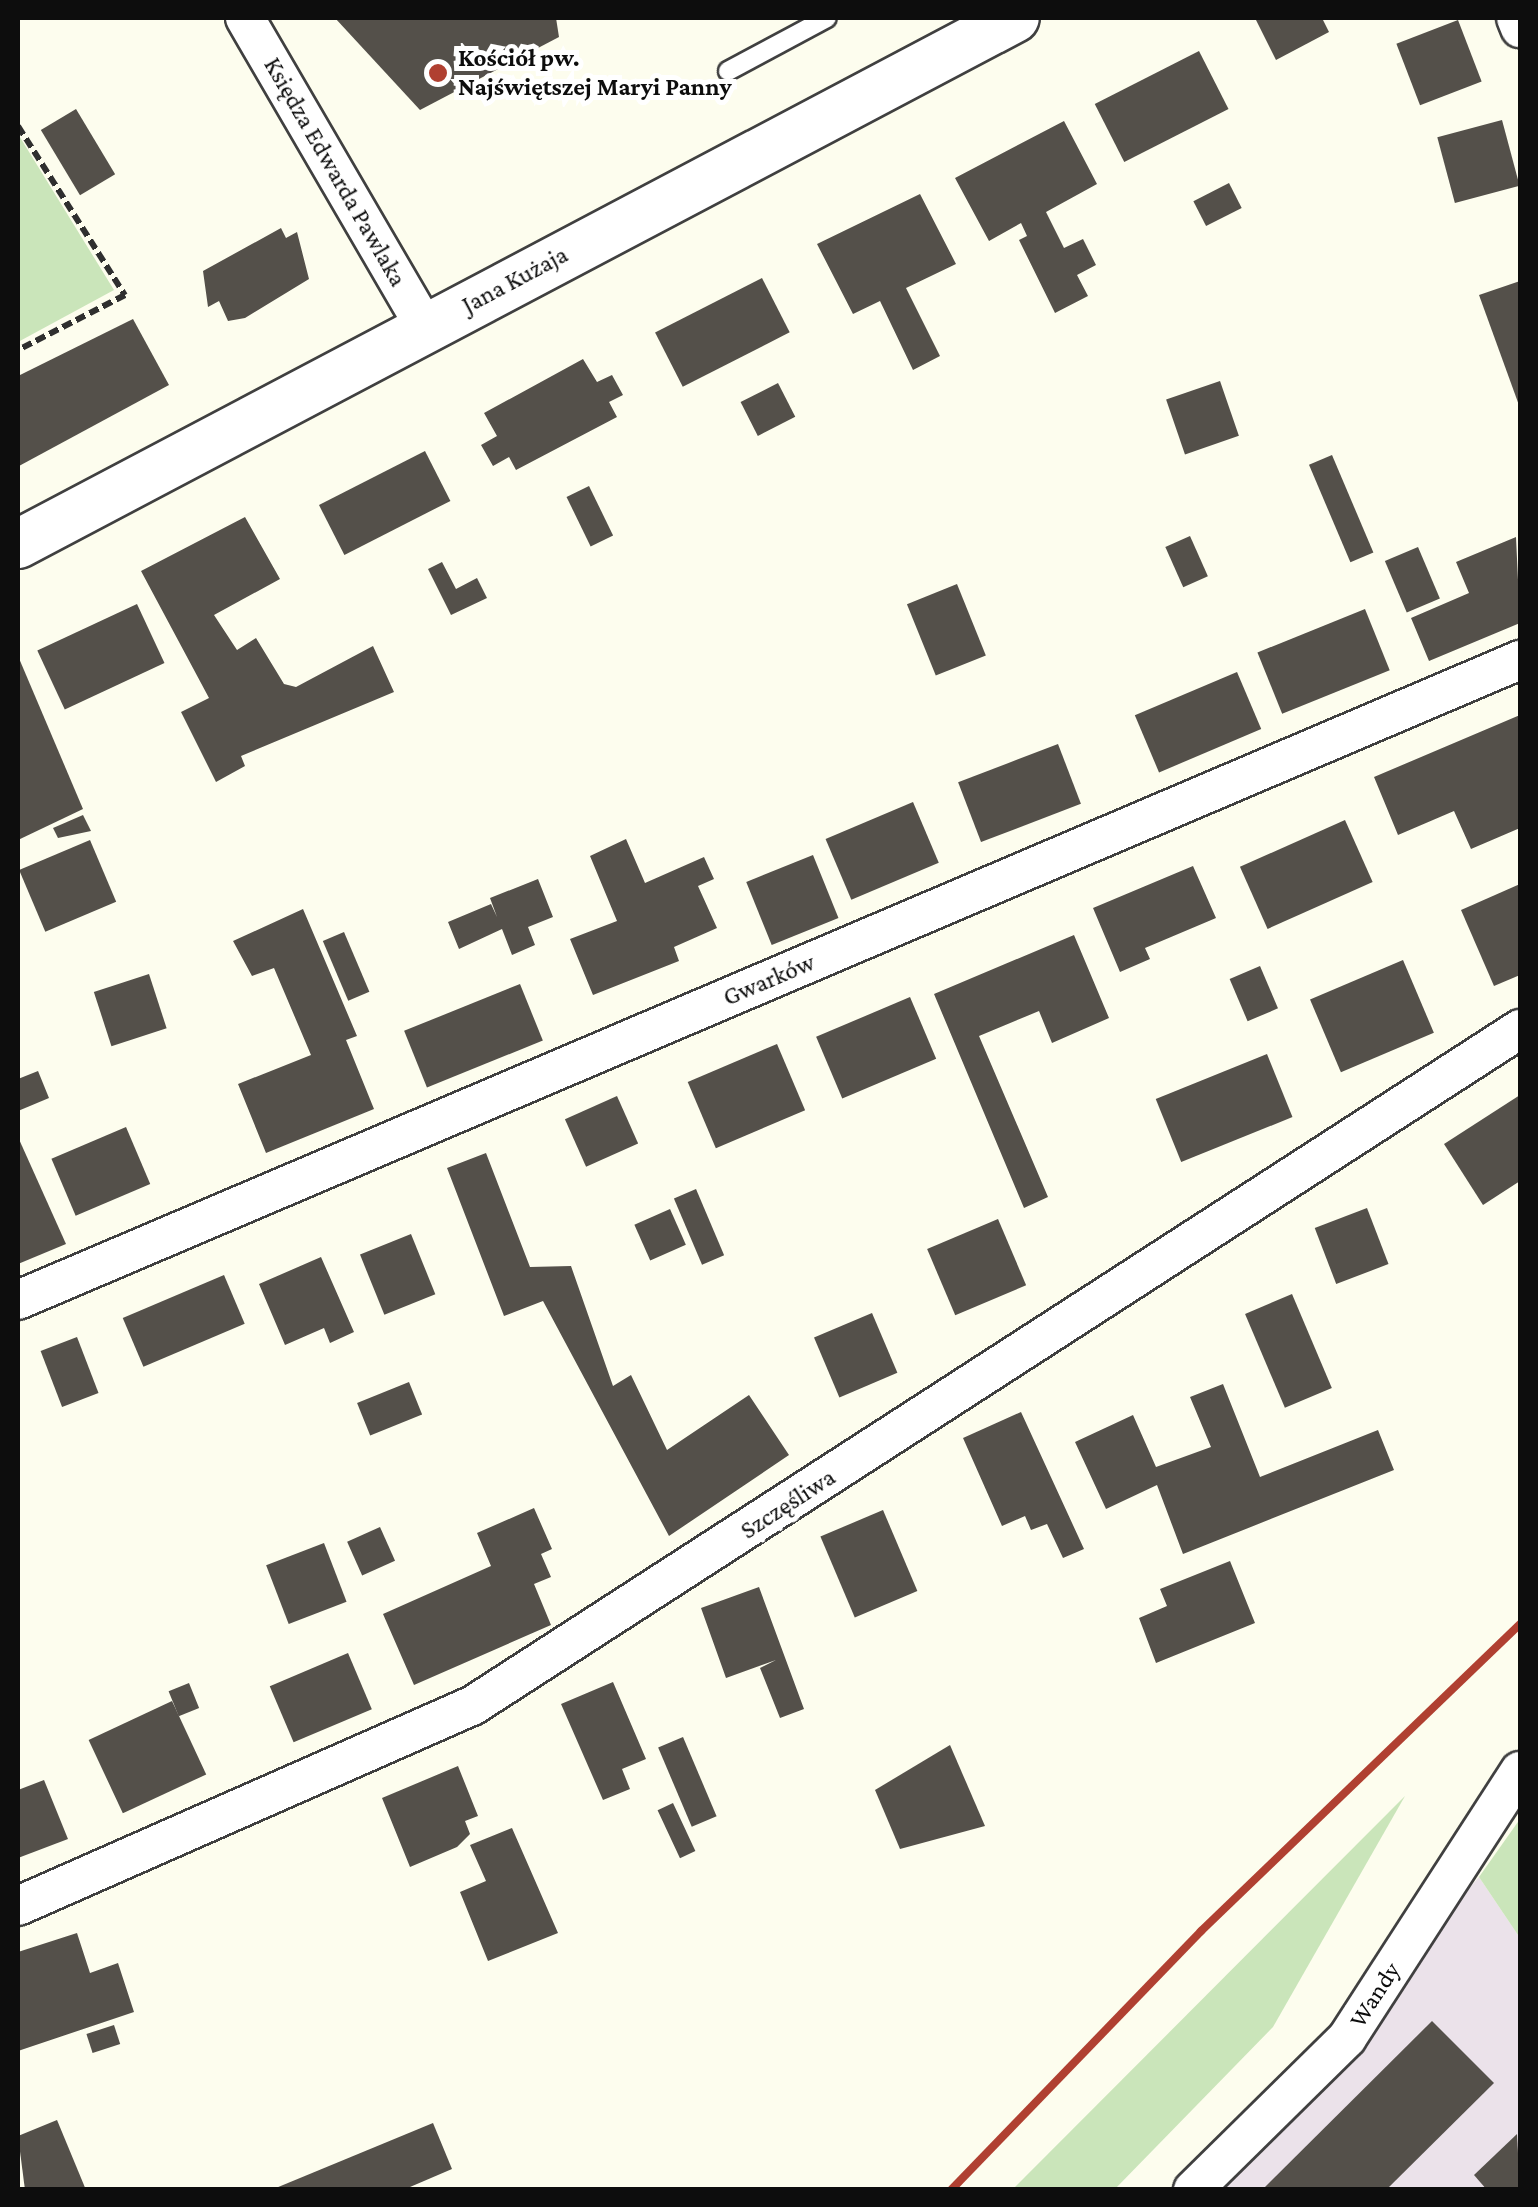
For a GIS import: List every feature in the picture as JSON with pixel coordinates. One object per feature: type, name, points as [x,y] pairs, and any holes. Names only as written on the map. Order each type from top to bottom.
[{"type":"street","name":"Księdza Edwarda Pawlaka","points":[[245,18],[425,327]]},
{"type":"street","name":"Jana Kużaja","points":[[18,544],[1015,18]]},
{"type":"street","points":[[1516,18],[1520,28]]},
{"type":"street","name":"Gwarków","points":[[18,1300],[1520,660]]},
{"type":"street","name":"Szczęśliwa","points":[[18,1906],[368,1759],[488,1697],[1520,1029]]},
{"type":"street","name":"Wandy","points":[[1193,2190],[1347,2038],[1520,1771]]},
{"type":"lane","points":[[728,72],[827,18]]},
{"type":"path","points":[[18,126],[125,295],[18,350]]},
{"type":"shaded area","points":[[1479,1877],[1520,1938],[1520,2189],[1202,2190]]},
{"type":"green space","points":[[18,134],[114,290],[18,342]]},
{"type":"green space","points":[[1405,1796],[1273,2027],[1115,2189],[1013,2189]]},
{"type":"green space","points":[[1520,1819],[1520,1938],[1479,1877]]},
{"type":"building","name":"Kościół pw. Najświętszej Maryi Panny","points":[[335,18],[556,18],[559,37],[420,110]]},
{"type":"building","points":[[1255,18],[1322,18],[1329,32],[1276,60]]},
{"type":"building","points":[[1458,20],[1482,82],[1420,105],[1396,44]]},
{"type":"building","points":[[1199,51],[1229,109],[1124,162],[1095,104]]},
{"type":"building","points":[[76,109],[115,174],[80,195],[41,130]]},
{"type":"building","points":[[1502,120],[1520,186],[1455,203],[1437,137]]},
{"type":"building","points":[[1064,121],[1097,184],[1046,212],[1064,248],[1083,239],[1096,265],[1077,275],[1088,296],[1055,313],[1019,240],[1027,236],[1021,223],[989,241],[955,178]]},
{"type":"building","points":[[1229,183],[1242,208],[1206,226],[1193,201]]},
{"type":"building","points":[[920,194],[956,264],[906,288],[940,356],[913,370],[880,301],[853,314],[817,244]]},
{"type":"building","points":[[281,228],[286,238],[297,232],[309,279],[245,318],[228,321],[219,301],[208,307],[203,271]]},
{"type":"building","points":[[762,278],[790,332],[683,387],[655,332]]},
{"type":"building","points":[[1520,281],[1520,408],[1479,295]]},
{"type":"building","points":[[133,319],[169,385],[19,466],[18,376]]},
{"type":"building","points":[[583,359],[597,382],[612,375],[623,395],[609,402],[617,417],[516,470],[509,457],[493,466],[481,445],[497,436],[484,413]]},
{"type":"building","points":[[1220,381],[1239,436],[1185,454],[1166,400]]},
{"type":"building","points":[[778,383],[795,417],[758,436],[741,402]]},
{"type":"building","points":[[425,451],[450,501],[344,555],[319,505]]},
{"type":"building","points":[[1332,455],[1373,553],[1350,562],[1309,465]]},
{"type":"building","points":[[589,486],[613,535],[591,546],[567,497]]},
{"type":"building","points":[[245,517],[280,579],[214,615],[237,650],[256,638],[284,684],[296,687],[373,646],[394,692],[241,756],[245,766],[216,782],[181,712],[209,698],[141,571]]},
{"type":"building","points":[[1190,536],[1208,576],[1183,587],[1165,547]]},
{"type":"building","points":[[1516,537],[1520,623],[1429,661],[1411,618],[1469,593],[1456,562]]},
{"type":"building","points":[[1418,547],[1440,599],[1407,613],[1385,561]]},
{"type":"building","points":[[442,562],[456,589],[477,578],[487,598],[451,615],[428,569]]},
{"type":"building","points":[[957,584],[986,655],[936,676],[907,604]]},
{"type":"building","points":[[137,604],[164,663],[65,709],[37,650]]},
{"type":"building","points":[[1365,609],[1390,670],[1282,714],[1257,652]]},
{"type":"building","points":[[18,656],[83,809],[18,840]]},
{"type":"building","points":[[1237,672],[1261,729],[1159,772],[1135,715]]},
{"type":"building","points":[[1520,715],[1520,828],[1471,849],[1454,811],[1398,835],[1374,777]]},
{"type":"building","points":[[1058,744],[1081,804],[981,842],[958,782]]},
{"type":"building","points":[[913,802],[939,863],[851,900],[826,839]]},
{"type":"building","points":[[83,815],[91,831],[58,838],[53,828]]},
{"type":"building","points":[[1345,820],[1373,882],[1268,929],[1240,867]]},
{"type":"building","points":[[626,839],[645,883],[704,857],[714,879],[698,886],[717,928],[674,947],[679,961],[593,995],[570,939],[617,921],[590,856]]},
{"type":"building","points":[[90,840],[116,902],[45,932],[19,870]]},
{"type":"building","points":[[813,855],[838,918],[772,945],[746,882]]},
{"type":"building","points":[[1193,866],[1216,918],[1145,948],[1150,959],[1120,972],[1093,908]]},
{"type":"building","points":[[538,879],[553,917],[528,927],[535,945],[512,955],[502,929],[459,949],[448,922],[491,904],[497,917],[490,898]]},
{"type":"building","points":[[1520,884],[1520,975],[1494,986],[1461,910]]},
{"type":"building","points":[[303,909],[357,1036],[346,1040],[374,1109],[266,1153],[238,1084],[311,1055],[274,968],[252,976],[233,941]]},
{"type":"building","points":[[344,932],[369,992],[348,1001],[323,941]]},
{"type":"building","points":[[1074,935],[1109,1018],[1052,1043],[1039,1011],[979,1036],[1048,1197],[1024,1208],[934,994]]},
{"type":"building","points":[[1403,960],[1434,1033],[1341,1072],[1310,999]]},
{"type":"building","points":[[1260,966],[1278,1008],[1248,1021],[1230,979]]},
{"type":"building","points":[[149,974],[167,1028],[111,1046],[94,992]]},
{"type":"building","points":[[520,984],[543,1041],[427,1087],[404,1031]]},
{"type":"building","points":[[910,997],[936,1059],[842,1099],[816,1037]]},
{"type":"building","points":[[777,1044],[805,1110],[716,1148],[688,1082]]},
{"type":"building","points":[[1267,1054],[1292,1117],[1181,1162],[1156,1099]]},
{"type":"building","points":[[38,1071],[49,1098],[18,1111],[18,1079]]},
{"type":"building","points":[[1520,1095],[1520,1181],[1483,1205],[1444,1144]]},
{"type":"building","points":[[617,1096],[638,1144],[586,1167],[565,1119]]},
{"type":"building","points":[[126,1127],[150,1184],[76,1216],[51,1159]]},
{"type":"building","points":[[18,1137],[66,1244],[18,1264]]},
{"type":"building","points":[[486,1153],[530,1267],[571,1266],[613,1386],[631,1375],[667,1450],[749,1395],[789,1455],[669,1536],[543,1301],[504,1316],[447,1168]]},
{"type":"building","points":[[696,1189],[724,1255],[702,1265],[674,1198]]},
{"type":"building","points":[[1367,1208],[1389,1264],[1336,1284],[1315,1228]]},
{"type":"building","points":[[670,1209],[686,1245],[650,1260],[634,1225]]},
{"type":"building","points":[[998,1219],[1026,1285],[955,1315],[927,1249]]},
{"type":"building","points":[[411,1234],[435,1294],[384,1315],[360,1255]]},
{"type":"building","points":[[321,1257],[354,1332],[330,1343],[324,1328],[285,1345],[259,1284]]},
{"type":"building","points":[[224,1275],[245,1324],[143,1367],[123,1318]]},
{"type":"building","points":[[1292,1294],[1332,1388],[1285,1408],[1245,1314]]},
{"type":"building","points":[[872,1313],[897,1373],[839,1397],[814,1338]]},
{"type":"building","points":[[77,1337],[99,1393],[62,1407],[41,1351]]},
{"type":"building","points":[[409,1382],[422,1414],[370,1435],[357,1403]]},
{"type":"building","points":[[1223,1384],[1260,1477],[1378,1430],[1394,1470],[1183,1554],[1157,1485],[1106,1509],[1075,1442],[1133,1415],[1156,1467],[1211,1447],[1190,1397]]},
{"type":"building","points":[[1021,1412],[1084,1549],[1063,1558],[1047,1524],[1031,1530],[1025,1516],[1002,1526],[963,1438]]},
{"type":"building","points":[[534,1508],[552,1549],[541,1554],[551,1577],[534,1584],[551,1625],[414,1685],[383,1614],[491,1566],[477,1533]]},
{"type":"building","points":[[883,1510],[917,1591],[855,1618],[820,1537]]},
{"type":"building","points":[[380,1527],[395,1561],[362,1575],[347,1542]]},
{"type":"building","points":[[324,1543],[347,1602],[289,1624],[266,1565]]},
{"type":"building","points":[[1230,1561],[1255,1623],[1156,1663],[1139,1618],[1167,1606],[1160,1589]]},
{"type":"building","points":[[759,1587],[804,1709],[780,1718],[760,1668],[776,1660],[726,1678],[701,1608]]},
{"type":"building","points":[[348,1653],[372,1709],[294,1742],[270,1686]]},
{"type":"building","points":[[613,1682],[646,1759],[622,1769],[630,1789],[603,1800],[561,1704]]},
{"type":"building","points":[[189,1683],[199,1708],[179,1716],[169,1691]]},
{"type":"building","points":[[172,1701],[206,1774],[123,1813],[89,1740]]},
{"type":"building","points":[[683,1737],[717,1816],[692,1827],[658,1748]]},
{"type":"building","points":[[950,1745],[985,1826],[900,1849],[875,1790]]},
{"type":"building","points":[[458,1766],[478,1816],[465,1821],[470,1834],[457,1847],[410,1867],[382,1798]]},
{"type":"building","points":[[44,1780],[68,1839],[18,1858],[18,1790]]},
{"type":"building","points":[[673,1803],[695,1851],[680,1858],[658,1810]]},
{"type":"building","points":[[512,1828],[558,1933],[488,1961],[460,1892],[486,1881],[470,1845]]},
{"type":"building","points":[[77,1933],[90,1973],[118,1963],[134,2012],[18,2051],[18,1952]]},
{"type":"building","points":[[1432,2021],[1494,2083],[1386,2190],[1262,2190]]},
{"type":"building","points":[[114,2025],[120,2044],[93,2053],[86,2034]]},
{"type":"building","points":[[57,2120],[86,2190],[25,2190],[18,2136]]},
{"type":"building","points":[[433,2123],[452,2169],[403,2190],[271,2190]]},
{"type":"building","points":[[1517,2134],[1520,2190],[1487,2190],[1474,2175]]},
{"type":"railway","points":[[951,2190],[1201,1931],[1520,1624]]},
{"type":"place","name":"Kościół pw. Najświętszej Maryi Panny","points":[[438,73]]}]
